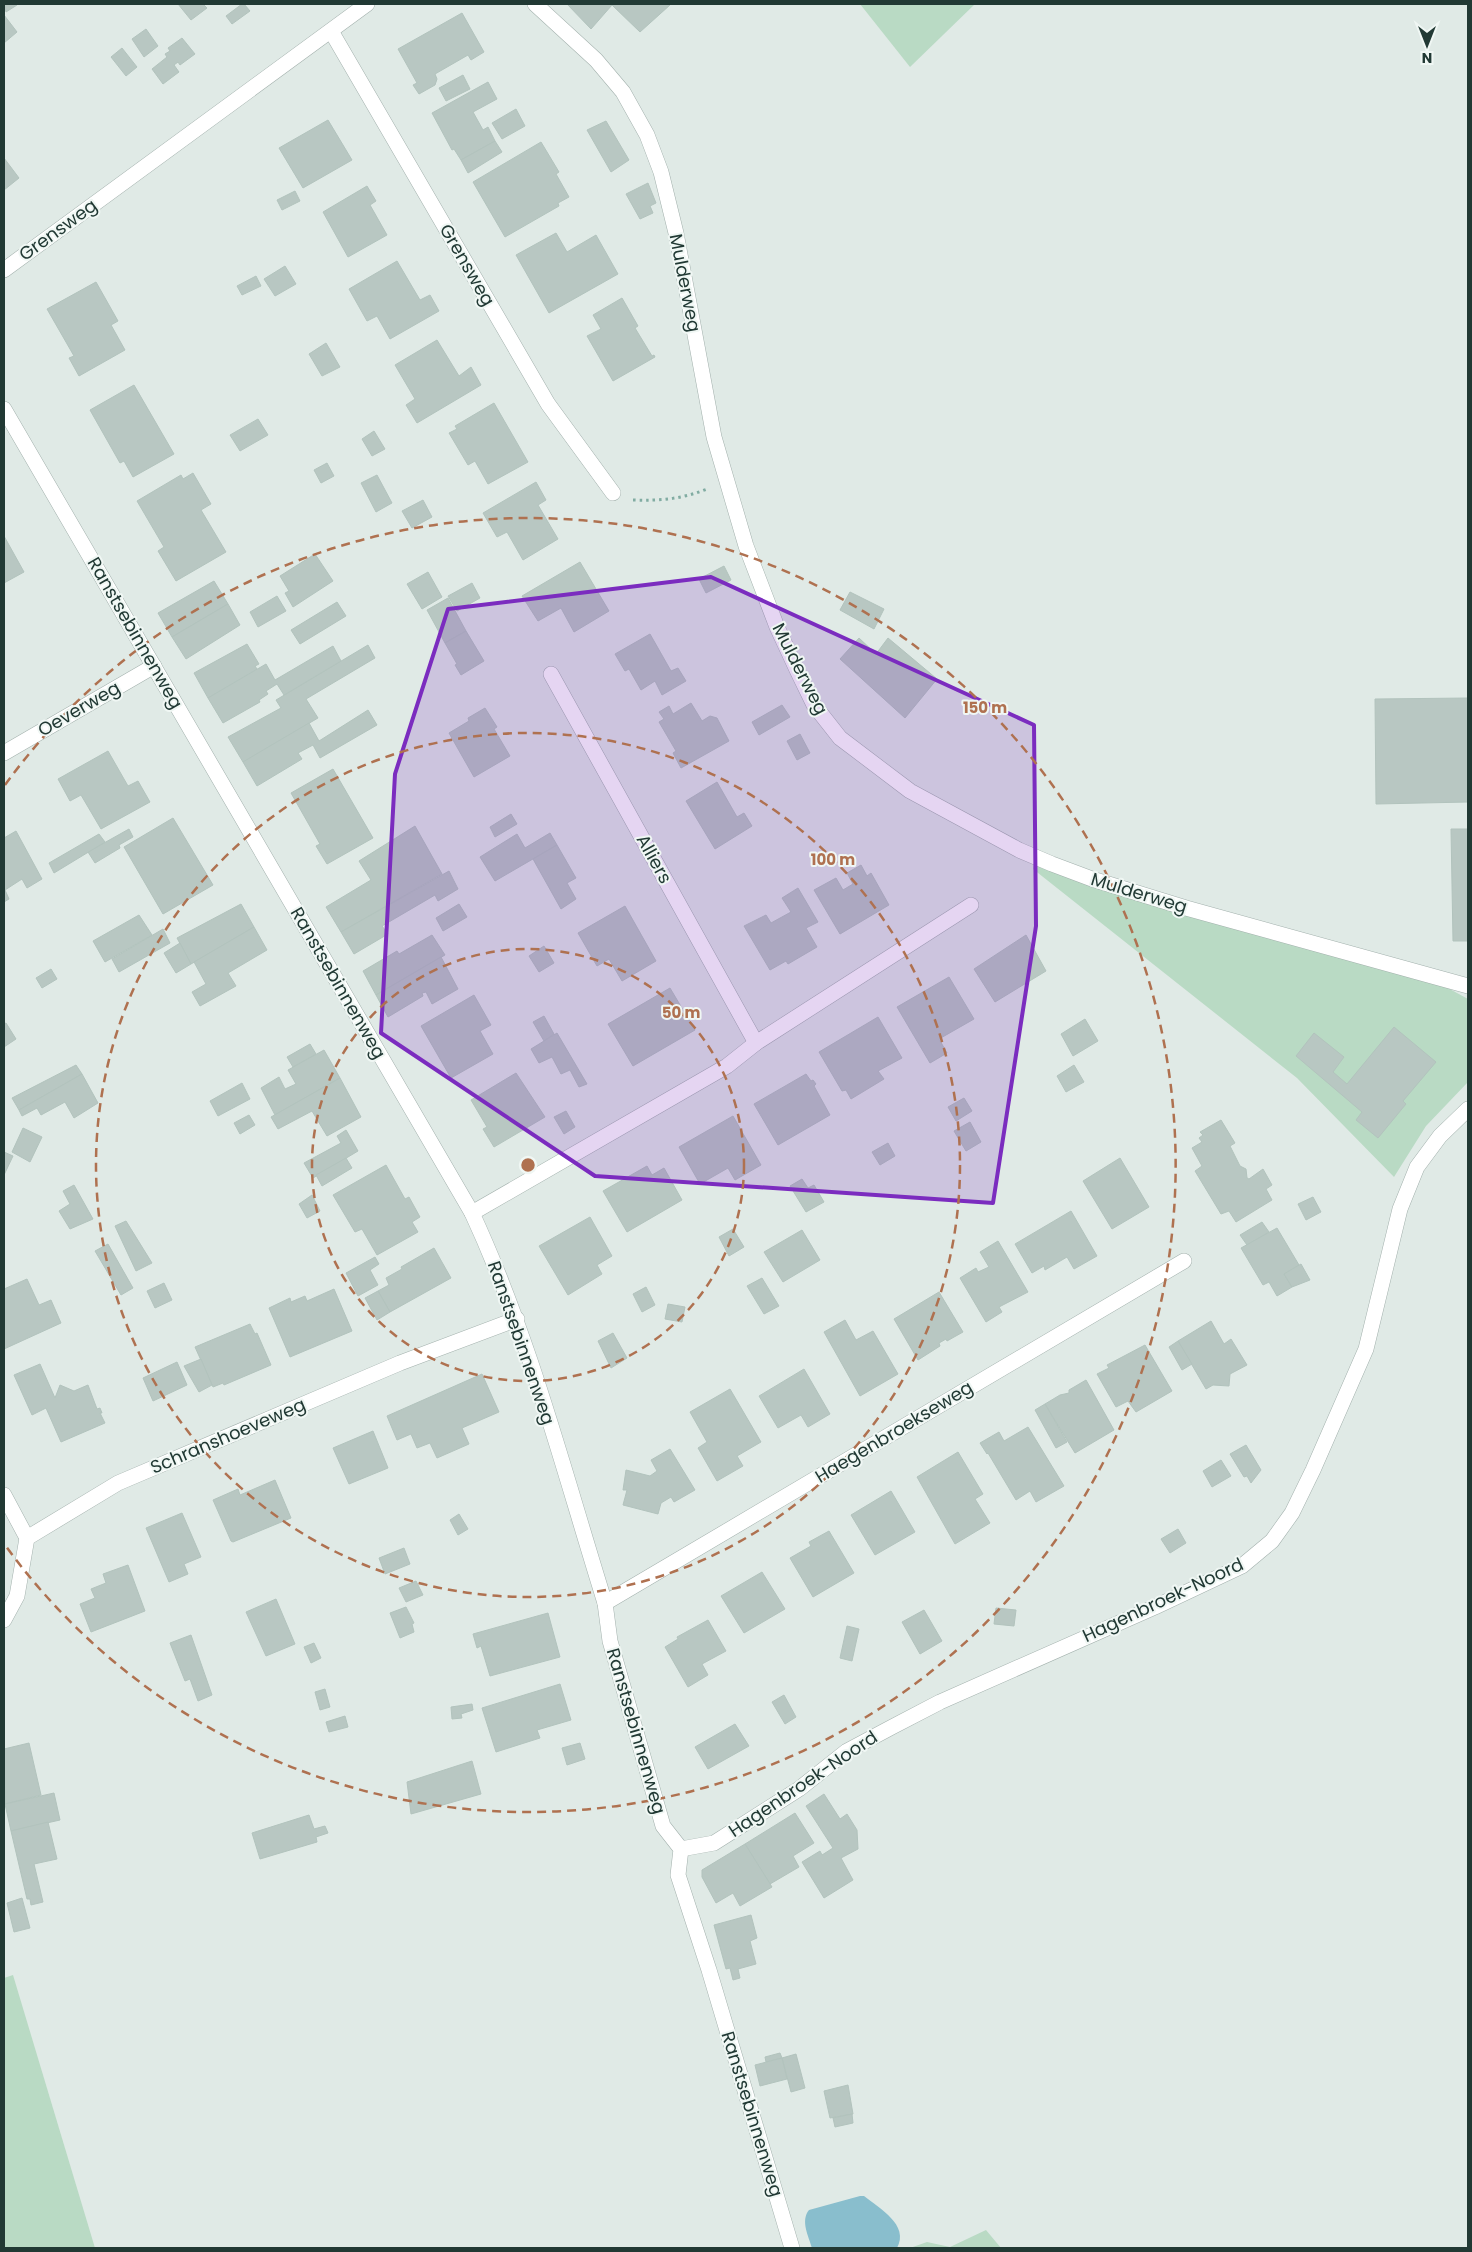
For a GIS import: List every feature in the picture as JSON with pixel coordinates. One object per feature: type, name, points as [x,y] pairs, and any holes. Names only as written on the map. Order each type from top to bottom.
[{"type":"street","name":"Grensweg","points":[[4,270],[367,4]]},
{"type":"street","name":"Mulderweg","points":[[535,4],[596,60],[623,92],[647,135],[661,172],[676,233],[714,437],[746,546],[777,627],[814,706],[840,738],[910,791],[1020,850],[1092,879],[1316,945],[1468,986]]},
{"type":"street","name":"Grensweg","points":[[331,31],[548,404],[613,493]]},
{"type":"street","name":"Ranstsebinnenweg","points":[[4,409],[472,1213],[497,1267],[517,1318],[605,1603],[610,1641],[663,1826],[681,1849],[678,1876],[709,1970],[792,2248]]},
{"type":"street","name":"Oeverweg","points":[[4,752],[154,666]]},
{"type":"street","name":"Alliers","points":[[552,674],[756,1044]]},
{"type":"street","points":[[472,1213],[727,1066],[756,1044],[971,905]]},
{"type":"street","name":"Hagenbroek-Noord","points":[[681,1849],[714,1843],[799,1789],[847,1751],[892,1727],[940,1702],[1155,1607],[1242,1566],[1272,1541],[1292,1512],[1313,1470],[1366,1349],[1400,1209],[1417,1167],[1440,1136],[1468,1109]]},
{"type":"street","name":"Haegenbroekseweg","points":[[605,1603],[1184,1261]]},
{"type":"street","name":"Schranshoeveweg","points":[[27,1538],[118,1483],[400,1363],[517,1318]]},
{"type":"street","points":[[4,1494],[27,1538],[17,1596],[4,1620]]},
{"type":"path","points":[[613,493],[623,500],[660,501],[688,497],[726,480]]},
{"type":"highlighted area","points":[[711,577],[1034,725],[1036,926],[993,1203],[595,1176],[381,1033],[395,774],[448,609]]},
{"type":"green space","points":[[860,4],[975,4],[910,67]]},
{"type":"green space","points":[[1035,862],[1446,987],[1468,999],[1468,1082],[1426,1126],[1394,1177],[1297,1078],[1033,869]]},
{"type":"green space","points":[[13,1975],[95,2248],[4,2248],[4,1978]]},
{"type":"green space","points":[[986,2230],[1001,2248],[910,2248],[927,2242],[950,2247]]},
{"type":"water","points":[[864,2196],[877,2206],[896,2225],[900,2240],[897,2248],[812,2248],[805,2224],[806,2214],[809,2210]]},
{"type":"building","points":[[4,4],[16,4],[17,5],[6,12]]},
{"type":"building","points":[[178,4],[203,4],[207,8],[191,20]]},
{"type":"building","points":[[242,4],[250,11],[232,24],[226,16]]},
{"type":"building","points":[[567,4],[670,5],[640,32],[612,5],[591,29]]},
{"type":"building","points":[[462,13],[484,52],[471,60],[468,55],[435,74],[437,79],[435,85],[419,94],[413,85],[417,83],[398,49]]},
{"type":"building","points":[[4,15],[17,32],[4,43]]},
{"type":"building","points":[[146,29],[158,46],[144,57],[132,39]]},
{"type":"building","points":[[182,38],[195,54],[180,65],[178,62],[174,65],[179,72],[163,84],[152,69],[167,57],[165,54],[170,51],[168,48]]},
{"type":"building","points":[[122,48],[137,67],[126,76],[111,57]]},
{"type":"building","points":[[463,75],[470,89],[446,101],[439,88]]},
{"type":"building","points":[[488,82],[497,99],[473,112],[483,130],[488,127],[495,141],[461,160],[454,149],[452,150],[432,113]]},
{"type":"building","points":[[516,109],[525,126],[502,139],[492,123]]},
{"type":"building","points":[[328,120],[352,160],[303,188],[279,148]]},
{"type":"building","points":[[606,121],[629,160],[611,172],[587,130]]},
{"type":"building","points":[[495,141],[502,152],[468,173],[461,160]]},
{"type":"building","points":[[541,142],[559,172],[556,174],[569,197],[558,203],[559,206],[505,237],[473,182]]},
{"type":"building","points":[[4,158],[19,178],[4,190]]},
{"type":"building","points":[[648,183],[656,203],[650,206],[653,213],[640,219],[626,194]]},
{"type":"building","points":[[367,186],[376,201],[370,205],[387,235],[348,257],[323,212]]},
{"type":"building","points":[[295,191],[300,201],[282,210],[277,200]]},
{"type":"building","points":[[556,233],[567,252],[596,235],[618,274],[549,313],[516,255]]},
{"type":"building","points":[[397,261],[420,300],[430,295],[439,311],[390,339],[377,316],[367,321],[349,289]]},
{"type":"building","points":[[285,266],[296,284],[275,296],[264,279]]},
{"type":"building","points":[[256,276],[261,286],[242,295],[237,286]]},
{"type":"building","points":[[96,282],[118,321],[111,325],[125,350],[79,376],[69,358],[74,356],[47,309]]},
{"type":"building","points":[[622,298],[638,326],[635,328],[652,356],[654,355],[655,357],[613,381],[587,336],[601,329],[593,315]]},
{"type":"building","points":[[437,340],[459,376],[471,367],[481,385],[417,423],[406,405],[415,399],[395,365]]},
{"type":"building","points":[[326,343],[340,367],[322,376],[309,354]]},
{"type":"building","points":[[134,385],[174,454],[133,477],[124,461],[120,463],[90,410]]},
{"type":"building","points":[[494,403],[528,462],[488,484],[475,461],[468,465],[449,433],[457,429],[455,426]]},
{"type":"building","points":[[258,419],[268,435],[240,451],[230,435]]},
{"type":"building","points":[[374,431],[385,449],[372,456],[362,439]]},
{"type":"building","points":[[327,463],[334,476],[321,483],[314,470]]},
{"type":"building","points":[[193,473],[211,504],[201,510],[226,552],[176,581],[158,551],[164,547],[137,501],[181,475],[183,479]]},
{"type":"building","points":[[377,475],[392,503],[376,512],[361,483]]},
{"type":"building","points":[[536,482],[546,500],[538,505],[558,539],[523,560],[507,532],[497,537],[483,513]]},
{"type":"building","points":[[423,500],[432,517],[412,528],[402,511]]},
{"type":"building","points":[[4,536],[24,572],[4,583]]},
{"type":"building","points":[[315,554],[333,581],[293,607],[285,593],[289,591],[280,576]]},
{"type":"building","points":[[580,562],[609,611],[574,632],[561,608],[538,621],[522,596]]},
{"type":"building","points":[[724,566],[731,580],[706,593],[699,579]]},
{"type":"building","points":[[428,572],[442,597],[422,609],[407,584]]},
{"type":"building","points":[[214,581],[228,604],[172,637],[158,613]]},
{"type":"building","points":[[472,583],[480,598],[457,611],[448,596]]},
{"type":"building","points":[[850,592],[884,609],[874,629],[840,610]]},
{"type":"building","points":[[277,596],[286,611],[258,627],[250,612]]},
{"type":"building","points":[[448,598],[466,631],[445,643],[427,610]]},
{"type":"building","points":[[337,602],[346,616],[300,644],[291,630]]},
{"type":"building","points":[[228,604],[240,625],[186,659],[172,637]]},
{"type":"building","points":[[466,631],[484,661],[461,675],[445,643]]},
{"type":"building","points":[[650,634],[671,671],[678,668],[686,681],[662,695],[655,681],[641,690],[629,669],[625,671],[615,654]]},
{"type":"building","points":[[859,638],[876,654],[888,638],[937,679],[905,718],[840,659]]},
{"type":"building","points":[[247,644],[259,664],[255,666],[257,669],[208,698],[194,673]]},
{"type":"building","points":[[368,645],[375,658],[306,699],[318,718],[243,762],[228,737],[281,708],[276,700]]},
{"type":"building","points":[[333,646],[341,661],[284,695],[277,684],[266,691],[268,694],[259,700],[260,702],[223,723],[208,698],[266,664],[275,680]]},
{"type":"building","points":[[1468,698],[1468,802],[1376,804],[1375,699]]},
{"type":"building","points":[[691,703],[702,721],[710,716],[717,718],[729,741],[681,768],[673,753],[676,751],[659,722],[664,719],[659,712],[669,706],[673,714]]},
{"type":"building","points":[[782,705],[790,717],[759,735],[752,722]]},
{"type":"building","points":[[485,708],[497,727],[494,729],[510,756],[474,777],[449,733],[469,721],[468,718]]},
{"type":"building","points":[[368,710],[377,725],[320,758],[313,745],[298,753],[302,759],[257,786],[243,762],[309,723],[319,741]]},
{"type":"building","points":[[800,734],[810,753],[797,760],[787,741]]},
{"type":"building","points":[[108,751],[128,786],[138,781],[150,802],[101,829],[81,795],[70,801],[58,779]]},
{"type":"building","points":[[333,769],[373,838],[327,864],[316,846],[320,844],[291,793]]},
{"type":"building","points":[[717,782],[737,817],[744,813],[752,826],[715,849],[686,801]]},
{"type":"building","points":[[511,814],[517,824],[495,837],[490,827]]},
{"type":"building","points":[[173,818],[213,885],[163,914],[124,847]]},
{"type":"building","points":[[415,826],[442,874],[341,932],[326,907],[371,880],[359,861]]},
{"type":"building","points":[[129,829],[133,837],[119,845],[120,848],[95,863],[88,852]]},
{"type":"building","points":[[1451,829],[1468,829],[1468,941],[1453,941]]},
{"type":"building","points":[[16,831],[42,879],[27,888],[22,879],[5,890],[9,899],[4,902],[4,838]]},
{"type":"building","points":[[550,833],[557,845],[495,881],[480,857],[517,834],[525,848]]},
{"type":"building","points":[[99,834],[105,842],[54,873],[49,863]]},
{"type":"building","points":[[557,845],[576,878],[567,883],[576,899],[561,909],[533,859]]},
{"type":"building","points":[[861,865],[867,876],[871,873],[889,905],[840,934],[814,890],[836,878],[843,890],[853,884],[847,873]]},
{"type":"building","points":[[449,871],[458,889],[438,901],[435,895],[382,926],[388,934],[354,954],[341,932]]},
{"type":"building","points":[[798,888],[818,922],[806,928],[817,947],[788,964],[786,961],[770,970],[744,926],[766,915],[771,923],[791,912],[782,898]]},
{"type":"building","points":[[241,904],[254,927],[191,964],[177,938]]},
{"type":"building","points":[[459,904],[467,917],[443,931],[436,918]]},
{"type":"building","points":[[625,906],[656,961],[622,981],[609,959],[597,966],[578,933]]},
{"type":"building","points":[[139,915],[152,935],[105,962],[93,941]]},
{"type":"building","points":[[254,927],[267,950],[228,973],[236,986],[200,1006],[192,992],[206,984],[194,962]]},
{"type":"building","points":[[163,929],[170,943],[119,972],[112,959]]},
{"type":"building","points":[[432,935],[445,955],[376,995],[363,971],[397,951],[399,954]]},
{"type":"building","points":[[1026,935],[1046,971],[995,1002],[974,969]]},
{"type":"building","points":[[180,943],[191,964],[176,973],[164,953]]},
{"type":"building","points":[[544,946],[554,963],[539,972],[529,956]]},
{"type":"building","points":[[441,957],[458,989],[432,1004],[426,992],[422,993],[423,996],[388,1017],[376,995]]},
{"type":"building","points":[[51,969],[57,979],[42,988],[36,978]]},
{"type":"building","points":[[949,977],[974,1019],[939,1039],[947,1053],[930,1063],[897,1007]]},
{"type":"building","points":[[670,988],[695,1030],[633,1066],[608,1024]]},
{"type":"building","points":[[474,995],[491,1025],[480,1031],[493,1054],[451,1078],[421,1026]]},
{"type":"building","points":[[544,1016],[554,1034],[544,1041],[533,1022]]},
{"type":"building","points":[[878,1017],[902,1058],[878,1071],[884,1079],[851,1099],[846,1090],[842,1091],[819,1052]]},
{"type":"building","points":[[1085,1019],[1098,1041],[1073,1056],[1061,1034]]},
{"type":"building","points":[[6,1023],[16,1039],[4,1047],[4,1024]]},
{"type":"building","points":[[1394,1027],[1436,1062],[1403,1101],[1406,1104],[1378,1138],[1356,1120],[1362,1112],[1296,1056],[1314,1033],[1344,1057],[1333,1072],[1347,1084]]},
{"type":"building","points":[[557,1033],[587,1084],[579,1087],[570,1070],[561,1074],[552,1057],[539,1063],[531,1049]]},
{"type":"building","points":[[310,1044],[316,1054],[293,1067],[287,1057]]},
{"type":"building","points":[[324,1050],[340,1078],[275,1115],[261,1088],[279,1077],[285,1089],[296,1084],[288,1070]]},
{"type":"building","points":[[76,1065],[82,1074],[19,1110],[12,1098]]},
{"type":"building","points":[[1074,1065],[1084,1082],[1066,1092],[1057,1076]]},
{"type":"building","points":[[516,1073],[545,1117],[494,1147],[483,1129],[487,1127],[471,1100]]},
{"type":"building","points":[[82,1074],[98,1103],[74,1118],[65,1102],[41,1115],[37,1108],[22,1116],[19,1110]]},
{"type":"building","points":[[806,1074],[816,1084],[814,1086],[830,1115],[778,1145],[754,1104]]},
{"type":"building","points":[[340,1078],[361,1117],[327,1136],[312,1111],[278,1129],[271,1117]]},
{"type":"building","points":[[242,1083],[250,1099],[218,1116],[210,1101]]},
{"type":"building","points":[[964,1098],[972,1111],[956,1121],[948,1107]]},
{"type":"building","points":[[566,1111],[575,1127],[564,1134],[554,1117]]},
{"type":"building","points":[[249,1115],[255,1125],[240,1134],[234,1123]]},
{"type":"building","points":[[733,1116],[761,1165],[735,1180],[728,1168],[700,1184],[679,1147]]},
{"type":"building","points":[[1221,1120],[1235,1143],[1230,1146],[1240,1166],[1246,1169],[1247,1178],[1249,1179],[1263,1169],[1272,1185],[1266,1189],[1272,1200],[1236,1222],[1229,1211],[1221,1214],[1195,1171],[1202,1166],[1192,1148],[1202,1142],[1199,1138],[1203,1135],[1200,1132]]},
{"type":"building","points":[[970,1122],[981,1142],[966,1151],[954,1131]]},
{"type":"building","points":[[23,1128],[42,1137],[30,1162],[12,1152]]},
{"type":"building","points":[[346,1130],[358,1151],[313,1178],[304,1163],[341,1143],[337,1136]]},
{"type":"building","points":[[888,1143],[895,1156],[880,1165],[872,1152]]},
{"type":"building","points":[[4,1152],[13,1156],[4,1175]]},
{"type":"building","points":[[346,1158],[352,1168],[322,1186],[316,1175]]},
{"type":"building","points":[[1120,1158],[1149,1207],[1112,1229],[1083,1181]]},
{"type":"building","points":[[386,1165],[405,1199],[409,1197],[420,1217],[412,1222],[418,1232],[377,1255],[362,1229],[355,1232],[333,1195]]},
{"type":"building","points":[[647,1166],[652,1175],[664,1168],[682,1200],[627,1232],[603,1191]]},
{"type":"building","points":[[802,1179],[808,1188],[814,1185],[824,1202],[806,1212],[790,1186]]},
{"type":"building","points":[[74,1185],[93,1219],[70,1229],[59,1211],[70,1204],[63,1191]]},
{"type":"building","points":[[312,1195],[320,1211],[307,1218],[299,1204]]},
{"type":"building","points":[[1313,1197],[1321,1212],[1306,1220],[1298,1204]]},
{"type":"building","points":[[1071,1211],[1097,1256],[1074,1269],[1067,1257],[1045,1270],[1044,1266],[1032,1273],[1015,1244]]},
{"type":"building","points":[[590,1217],[612,1256],[597,1265],[602,1274],[568,1295],[539,1246]]},
{"type":"building","points":[[126,1221],[152,1263],[136,1271],[115,1226]]},
{"type":"building","points":[[1262,1222],[1269,1232],[1247,1245],[1240,1235]]},
{"type":"building","points":[[1277,1228],[1299,1265],[1284,1274],[1292,1287],[1277,1296],[1269,1282],[1263,1285],[1241,1248]]},
{"type":"building","points":[[733,1229],[744,1247],[729,1256],[719,1237]]},
{"type":"building","points":[[802,1230],[820,1260],[783,1282],[764,1252]]},
{"type":"building","points":[[998,1241],[1028,1292],[999,1307],[1002,1312],[986,1322],[960,1278],[976,1268],[978,1272],[989,1267],[980,1252]]},
{"type":"building","points":[[108,1244],[133,1288],[121,1295],[95,1251]]},
{"type":"building","points":[[434,1248],[451,1278],[390,1312],[378,1291],[389,1285],[386,1278]]},
{"type":"building","points":[[375,1257],[379,1264],[370,1270],[378,1285],[358,1296],[346,1273]]},
{"type":"building","points":[[1301,1264],[1310,1280],[1292,1287],[1284,1274]]},
{"type":"building","points":[[762,1278],[779,1306],[764,1314],[747,1286]]},
{"type":"building","points":[[27,1279],[39,1305],[51,1300],[61,1323],[4,1349],[4,1289]]},
{"type":"building","points":[[164,1283],[172,1300],[155,1308],[147,1291]]},
{"type":"building","points":[[646,1287],[655,1305],[642,1312],[633,1294]]},
{"type":"building","points":[[334,1289],[352,1331],[290,1357],[269,1308],[290,1298],[291,1302],[305,1296],[307,1301]]},
{"type":"building","points":[[378,1291],[390,1312],[377,1320],[365,1298]]},
{"type":"building","points":[[939,1292],[963,1332],[947,1341],[946,1339],[939,1343],[940,1346],[918,1360],[894,1319]]},
{"type":"building","points":[[668,1304],[685,1307],[682,1322],[665,1319]]},
{"type":"building","points":[[845,1320],[856,1340],[873,1331],[898,1374],[860,1396],[824,1332]]},
{"type":"building","points":[[1211,1321],[1224,1344],[1231,1339],[1247,1365],[1230,1374],[1229,1386],[1213,1385],[1206,1389],[1178,1341]]},
{"type":"building","points":[[250,1324],[255,1334],[257,1333],[271,1365],[224,1385],[223,1383],[213,1387],[195,1347]]},
{"type":"building","points":[[613,1333],[627,1358],[611,1368],[598,1341]]},
{"type":"building","points":[[1178,1341],[1192,1364],[1182,1370],[1169,1347]]},
{"type":"building","points":[[1145,1345],[1172,1391],[1136,1412],[1128,1401],[1116,1407],[1097,1374],[1109,1368],[1107,1365]]},
{"type":"building","points":[[201,1359],[212,1385],[199,1392],[184,1366]]},
{"type":"building","points":[[177,1362],[187,1385],[153,1401],[143,1378]]},
{"type":"building","points":[[40,1364],[55,1398],[60,1385],[74,1391],[88,1385],[97,1409],[100,1408],[102,1413],[100,1413],[105,1423],[61,1442],[46,1408],[32,1415],[14,1375]]},
{"type":"building","points":[[804,1369],[830,1414],[808,1427],[801,1415],[778,1428],[759,1396]]},
{"type":"building","points":[[482,1374],[499,1412],[462,1428],[469,1444],[437,1458],[430,1443],[417,1448],[411,1434],[397,1440],[387,1416]]},
{"type":"building","points":[[1086,1380],[1114,1430],[1075,1453],[1045,1404],[1060,1395],[1069,1393],[1069,1390]]},
{"type":"building","points":[[730,1389],[761,1442],[737,1456],[743,1466],[717,1481],[698,1448],[707,1442],[690,1412]]},
{"type":"building","points":[[1045,1404],[1067,1442],[1056,1448],[1035,1410]]},
{"type":"building","points":[[1028,1427],[1064,1486],[1036,1502],[1030,1491],[1016,1500],[980,1443],[999,1432],[1004,1441]]},
{"type":"building","points":[[373,1431],[388,1468],[349,1484],[333,1448]]},
{"type":"building","points":[[1246,1445],[1261,1470],[1251,1483],[1247,1476],[1244,1477],[1230,1454]]},
{"type":"building","points":[[670,1449],[695,1490],[674,1502],[671,1497],[661,1503],[658,1514],[623,1505],[627,1490],[623,1490],[626,1470],[650,1476],[657,1471],[651,1460]]},
{"type":"building","points":[[958,1452],[983,1494],[975,1499],[990,1523],[955,1544],[917,1477]]},
{"type":"building","points":[[1221,1460],[1231,1476],[1212,1487],[1203,1471]]},
{"type":"building","points":[[275,1480],[291,1518],[233,1542],[231,1541],[213,1500],[238,1489],[240,1495]]},
{"type":"building","points":[[891,1491],[915,1532],[875,1555],[851,1515]]},
{"type":"building","points":[[182,1513],[201,1557],[184,1564],[188,1574],[169,1582],[146,1528]]},
{"type":"building","points":[[459,1514],[468,1529],[458,1535],[450,1520]]},
{"type":"building","points":[[1178,1529],[1186,1543],[1170,1553],[1161,1539]]},
{"type":"building","points":[[829,1531],[854,1573],[813,1597],[790,1558],[811,1546],[809,1542]]},
{"type":"building","points":[[404,1548],[410,1564],[385,1574],[379,1558]]},
{"type":"building","points":[[128,1565],[145,1611],[91,1632],[80,1604],[95,1598],[91,1589],[106,1583],[103,1574]]},
{"type":"building","points":[[762,1572],[785,1609],[744,1633],[721,1596]]},
{"type":"building","points":[[416,1581],[423,1595],[406,1602],[399,1588]]},
{"type":"building","points":[[276,1599],[295,1644],[266,1656],[246,1612]]},
{"type":"building","points":[[406,1607],[414,1623],[412,1624],[414,1632],[400,1638],[390,1613]]},
{"type":"building","points":[[996,1608],[1016,1610],[1014,1626],[994,1624]]},
{"type":"building","points":[[924,1610],[942,1641],[920,1654],[902,1622]]},
{"type":"building","points":[[548,1613],[560,1657],[490,1676],[481,1646],[477,1648],[473,1634]]},
{"type":"building","points":[[708,1620],[726,1651],[702,1664],[708,1675],[688,1687],[665,1647],[678,1639],[677,1637]]},
{"type":"building","points":[[847,1626],[859,1629],[852,1661],[840,1658]]},
{"type":"building","points":[[191,1635],[212,1695],[198,1701],[190,1679],[185,1681],[170,1643]]},
{"type":"building","points":[[314,1643],[321,1658],[311,1663],[304,1647]]},
{"type":"building","points":[[560,1684],[571,1720],[537,1730],[540,1738],[496,1752],[482,1708]]},
{"type":"building","points":[[325,1689],[330,1707],[320,1710],[315,1692]]},
{"type":"building","points":[[784,1695],[796,1717],[785,1724],[772,1702]]},
{"type":"building","points":[[472,1704],[473,1710],[461,1714],[462,1718],[452,1719],[451,1707]]},
{"type":"building","points":[[345,1716],[348,1727],[329,1732],[326,1722]]},
{"type":"building","points":[[735,1724],[749,1746],[708,1769],[695,1747]]},
{"type":"building","points":[[29,1743],[41,1795],[5,1804],[4,1749]]},
{"type":"building","points":[[580,1743],[585,1759],[567,1765],[562,1748]]},
{"type":"building","points":[[472,1761],[481,1794],[411,1814],[407,1782]]},
{"type":"building","points":[[54,1793],[60,1820],[11,1831],[5,1804]]},
{"type":"building","points":[[824,1794],[840,1819],[847,1814],[857,1830],[858,1849],[841,1858],[853,1880],[824,1898],[802,1862],[820,1851],[822,1855],[833,1848],[806,1806]]},
{"type":"building","points":[[795,1813],[814,1843],[793,1856],[799,1867],[770,1884],[745,1844]]},
{"type":"building","points":[[309,1815],[314,1829],[325,1826],[328,1833],[316,1837],[317,1842],[260,1859],[252,1833]]},
{"type":"building","points":[[48,1822],[57,1859],[34,1864],[43,1902],[31,1905],[30,1899],[27,1899],[11,1831]]},
{"type":"building","points":[[745,1844],[772,1887],[740,1906],[733,1893],[716,1903],[702,1877],[702,1870]]},
{"type":"building","points":[[22,1898],[30,1928],[14,1932],[7,1903]]},
{"type":"building","points":[[751,1915],[757,1938],[750,1941],[756,1964],[738,1969],[740,1978],[733,1980],[730,1968],[726,1969],[714,1925]]},
{"type":"building","points":[[780,2053],[782,2058],[766,2062],[765,2057]]},
{"type":"building","points":[[796,2054],[805,2088],[791,2092],[782,2058]]},
{"type":"building","points":[[782,2058],[787,2079],[760,2086],[755,2065]]},
{"type":"building","points":[[848,2085],[853,2114],[830,2118],[824,2091]]},
{"type":"building","points":[[852,2114],[853,2123],[835,2127],[833,2118]]}]
